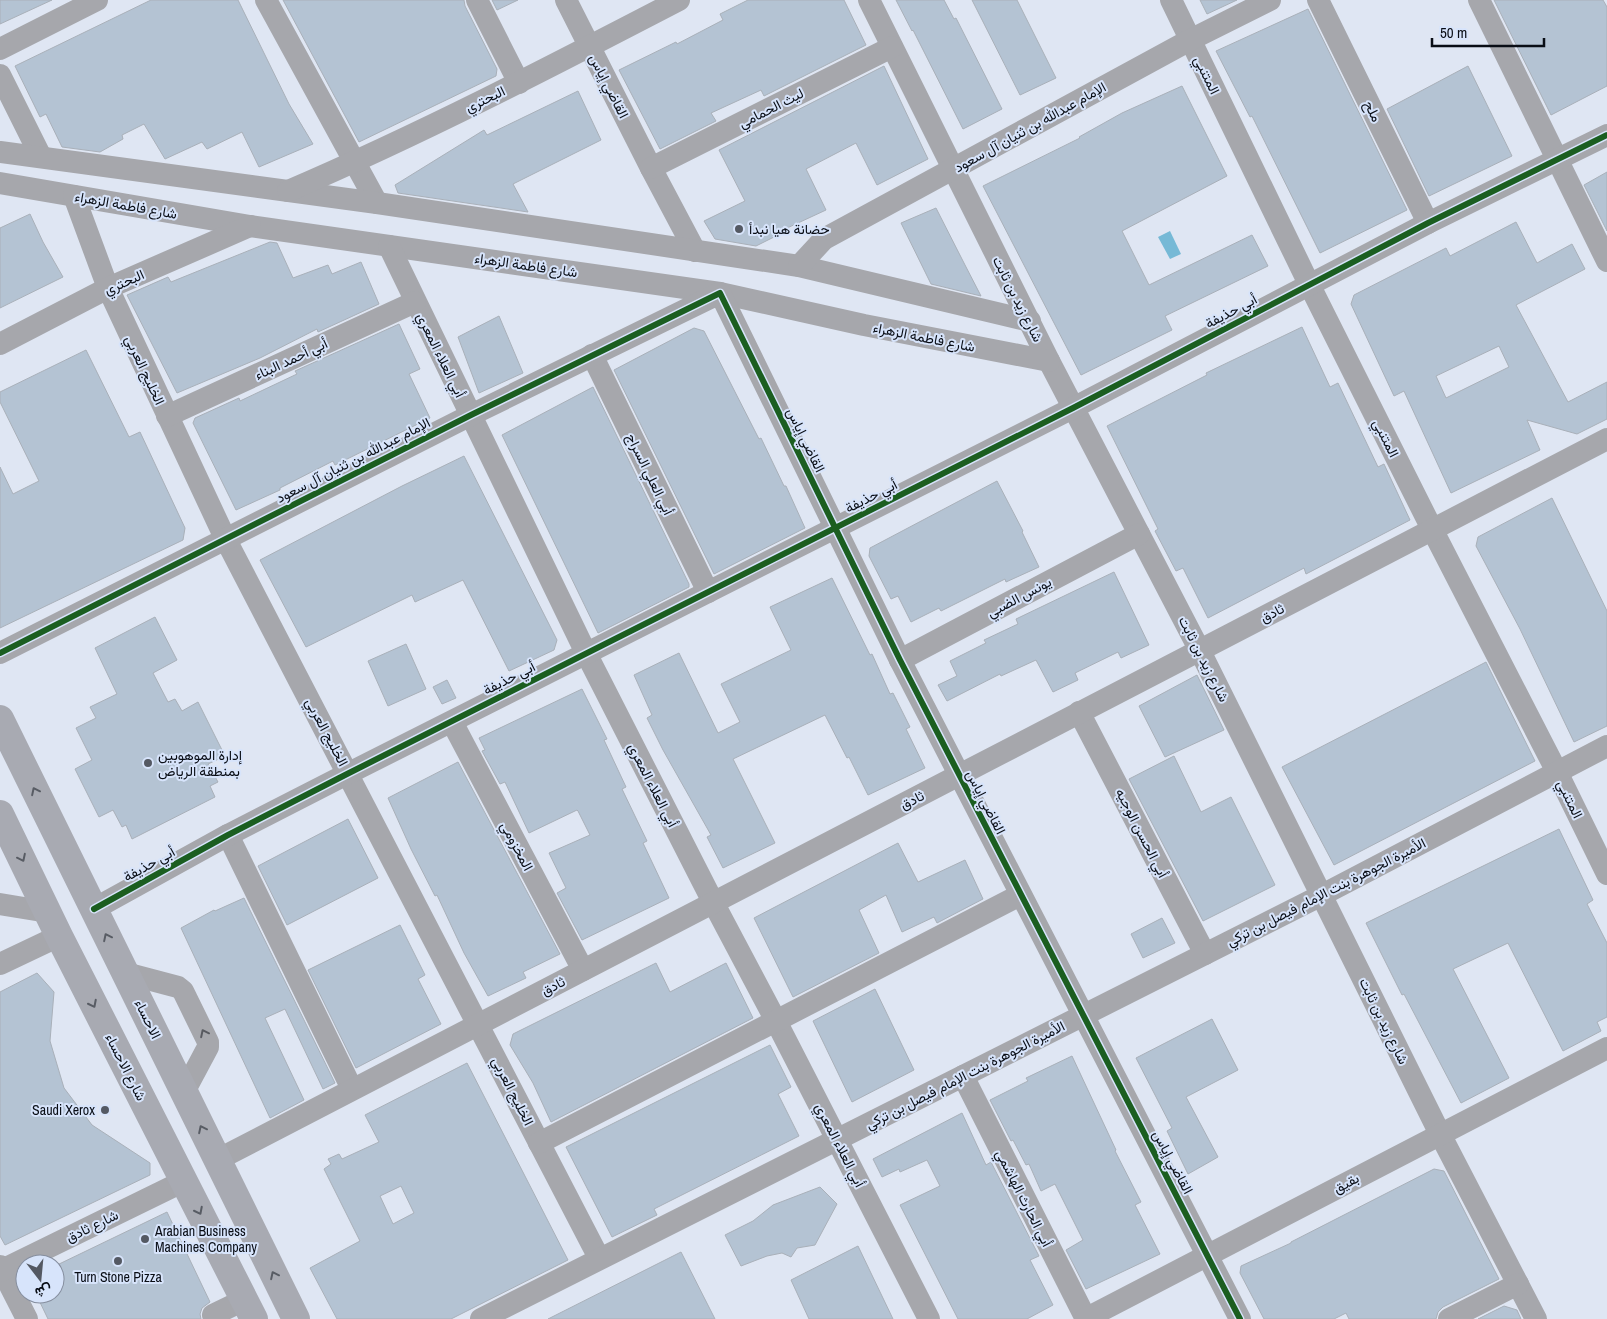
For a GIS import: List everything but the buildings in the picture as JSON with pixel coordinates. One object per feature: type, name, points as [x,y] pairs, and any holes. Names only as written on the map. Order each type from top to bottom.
[{"type":"main road","name":"الاحساء","points":[[0,719],[296,1319]]},
{"type":"main road","name":"شارع الاحساء","points":[[0,814],[53,924],[249,1309]]},
{"type":"street","points":[[0,49],[97,0]]},
{"type":"street","points":[[266,0],[377,203]]},
{"type":"street","points":[[477,0],[519,83]]},
{"type":"street","name":"القاضي إياس","points":[[566,0],[695,251]]},
{"type":"street","name":"البحتري","points":[[288,191],[354,163],[519,83],[679,0]]},
{"type":"street","name":"شارع زيد بن ثابت","points":[[869,0],[1049,361],[1200,651],[1440,1134],[1536,1319]]},
{"type":"street","name":"المتنبي","points":[[1171,0],[1309,284],[1607,874]]},
{"type":"street","name":"الإمام عبدالله بن ثنيان آل سعود","points":[[799,266],[824,239],[1190,40],[1270,0]]},
{"type":"street","name":"ملح","points":[[1318,0],[1428,223]]},
{"type":"street","points":[[1479,0],[1607,261]]},
{"type":"street","name":"ليث الحمامي","points":[[651,168],[892,47]]},
{"type":"street","points":[[0,75],[41,157]]},
{"type":"street","name":"أبي حذيفة","points":[[94,909],[228,835],[348,773],[835,529],[1073,408],[1428,223],[1607,135]]},
{"type":"street","points":[[0,152],[377,203],[799,266],[1030,321]]},
{"type":"street","name":"شارع فاطمة الزهراء","points":[[0,183],[250,226],[720,293],[864,325],[1049,361]]},
{"type":"street","name":"الخليج العربي","points":[[74,196],[108,288],[225,538],[599,1258]]},
{"type":"street","name":"البحتري","points":[[0,344],[108,288],[250,226]]},
{"type":"street","name":"أبي العلاء المعري","points":[[389,246],[586,653],[929,1319]]},
{"type":"street","name":"القاضي إياس","points":[[720,293],[958,776],[1209,1256],[1240,1319]]},
{"type":"street","name":"الإمام عبدالله بن ثنيان آل سعود","points":[[0,653],[471,415],[720,293]]},
{"type":"street","name":"أبي أحمد البناء","points":[[167,416],[416,302]]},
{"type":"street","name":"أبي العلي السراج","points":[[592,355],[708,592]]},
{"type":"street","name":"ثادق","points":[[217,1160],[1607,439]]},
{"type":"street","name":"يونس الضبي","points":[[900,660],[1139,534]]},
{"type":"street","name":"أبي الحسن الوجيه","points":[[1079,712],[1205,954]]},
{"type":"street","name":"المخزومي","points":[[452,722],[583,970]]},
{"type":"street","name":"الأميرة الجوهرة بنت الإمام فيصل بن تركي","points":[[481,1319],[1322,895],[1607,746]]},
{"type":"street","points":[[228,835],[352,1089]]},
{"type":"street","points":[[539,1143],[1020,895]]},
{"type":"street","points":[[0,904],[53,924]]},
{"type":"street","points":[[0,964],[53,924]]},
{"type":"street","points":[[125,973],[178,987],[183,991],[208,1042],[208,1047],[184,1092]]},
{"type":"street","name":"بقيق","points":[[1085,1319],[1607,1048]]},
{"type":"street","name":"أبي الحارث الهاشمي","points":[[963,1076],[1085,1319]]},
{"type":"street","name":"شارع ثادق","points":[[1,1268],[184,1181]]},
{"type":"street","points":[[1,1268],[27,1319]]},
{"type":"street","points":[[1449,1319],[1518,1284]]},
{"type":"street","points":[[214,1315],[249,1309]]},
{"type":"water","points":[[1170,231],[1181,254],[1170,259],[1158,237]]},
{"type":"cycle path","points":[[94,909],[228,835],[349,773],[1073,408],[1428,223],[1607,135]]},
{"type":"cycle path","points":[[0,653],[471,415],[720,293],[900,660],[1240,1319]]},
{"type":"place","name":"حضانة هيا نبدأ","points":[[739,229]]},
{"type":"place","name":"إدارة الموهوبين بمنطقة الرياض","points":[[148,763]]},
{"type":"place","name":"Saudi Xerox","points":[[105,1110]]},
{"type":"place","name":"Arabian Business Machines Company","points":[[145,1239]]},
{"type":"place","name":"Turn Stone Pizza","points":[[118,1261]]}]
